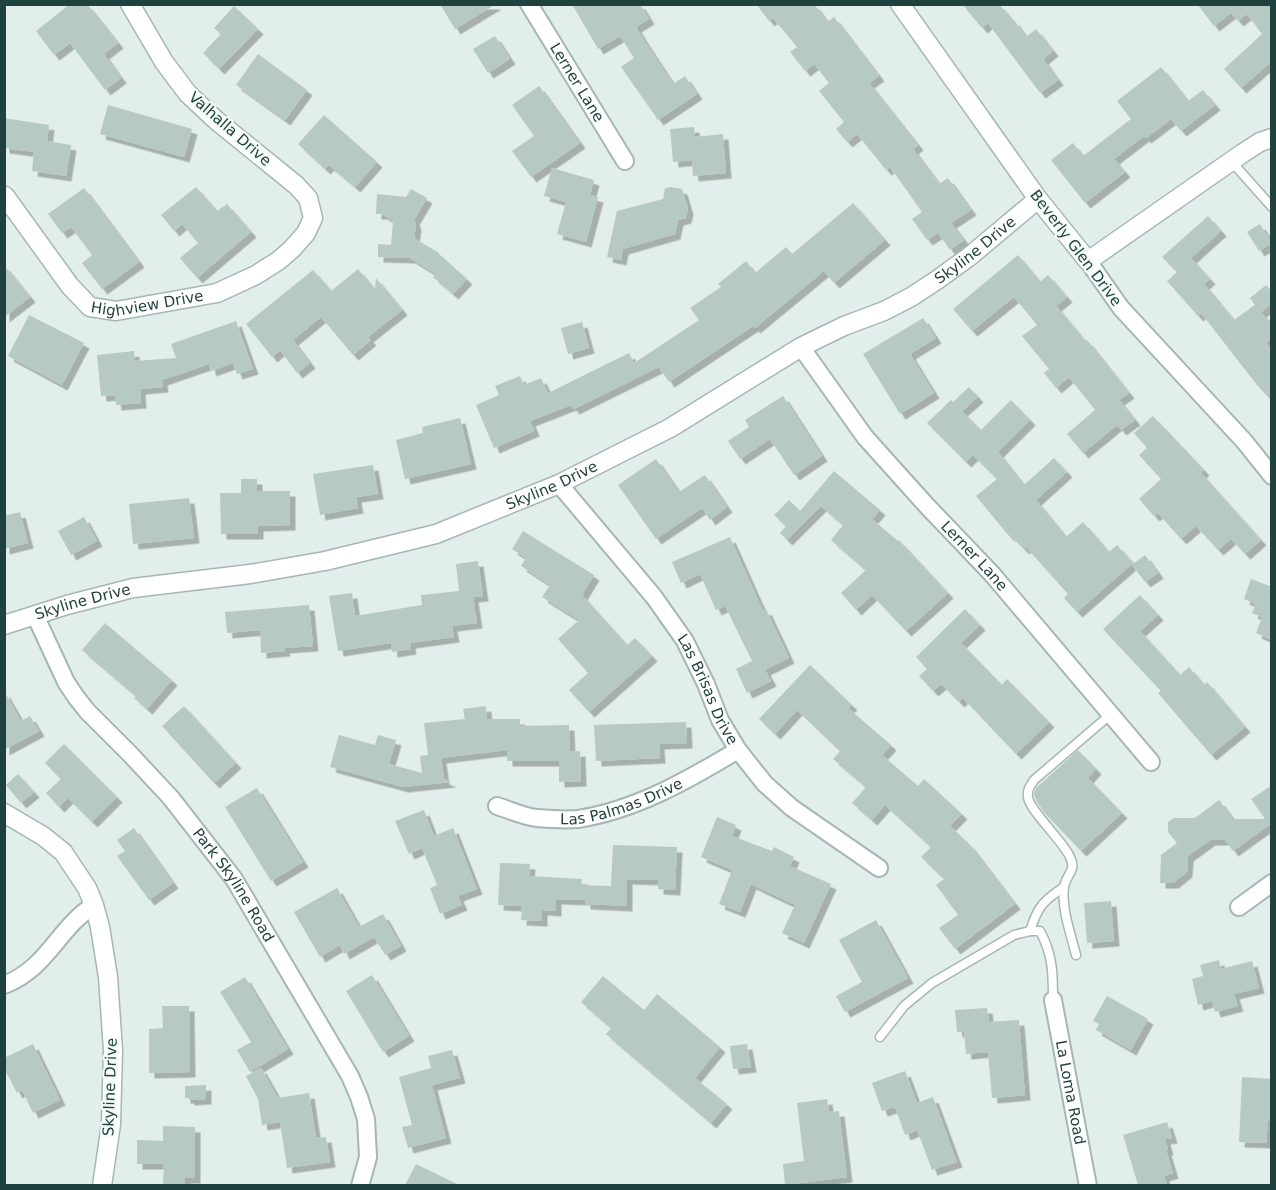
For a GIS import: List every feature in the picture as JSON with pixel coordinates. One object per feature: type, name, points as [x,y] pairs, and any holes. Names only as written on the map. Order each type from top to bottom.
[{"type":"street","name":"Valhalla Drive","points":[[130,4],[165,62],[188,94],[217,121],[296,185],[308,198],[313,218]]},
{"type":"street","name":"Lerner Lane","points":[[529,4],[625,161]]},
{"type":"street","name":"Beverly Glen Drive","points":[[900,4],[1038,199],[1088,261],[1121,308],[1244,441],[1272,476]]},
{"type":"street","points":[[1088,261],[1231,161],[1260,142],[1272,138]]},
{"type":"street","name":"Highview Drive","points":[[5,196],[70,286],[90,307],[116,311],[217,293],[238,285],[256,276],[292,249],[306,233],[313,218]]},
{"type":"street","name":"Skyline Drive","points":[[4,625],[133,588],[250,574],[303,565],[436,534],[559,484],[670,428],[801,347],[911,297],[953,268],[1038,199]]},
{"type":"street","name":"Lerner Lane","points":[[801,347],[865,437],[992,574],[1151,762]]},
{"type":"street","name":"Las Brisas Drive","points":[[559,484],[654,597],[685,641],[720,720],[738,750],[765,784],[792,808],[879,868]]},
{"type":"street","name":"Park Skyline Road","points":[[35,615],[66,682],[76,697],[171,798],[234,879],[350,1076],[366,1119],[368,1157],[360,1185]]},
{"type":"street","name":"Las Palmas Drive","points":[[497,806],[534,818],[577,819],[621,808],[656,795],[691,778],[738,750]]},
{"type":"street","name":"Skyline Drive","points":[[4,813],[43,836],[63,852],[87,888],[100,927],[108,977],[113,1050],[111,1124],[102,1185]]},
{"type":"street","points":[[1239,907],[1272,884]]},
{"type":"street","points":[[4,985],[30,972],[74,921],[94,905]]},
{"type":"street","name":"La Loma Road","points":[[1053,1000],[1088,1185]]},
{"type":"lane","points":[[1231,161],[1272,207]]},
{"type":"lane","points":[[1030,931],[1035,915],[1044,901],[1064,886],[1073,869],[1072,860],[1066,849],[1029,803],[1029,789],[1034,780],[1111,714]]},
{"type":"lane","points":[[1064,886],[1065,906],[1076,955]]},
{"type":"lane","points":[[880,1037],[904,1005],[932,983],[1014,935],[1030,931],[1040,931],[1048,945],[1053,975],[1053,1000]]},
{"type":"building","points":[[70,4],[87,4],[118,43],[104,54],[121,78],[105,90],[70,43],[54,55],[36,31]]},
{"type":"building","points":[[440,4],[496,4],[455,29]]},
{"type":"building","points":[[572,4],[640,4],[649,19],[636,27],[644,40],[673,84],[685,76],[697,94],[658,120],[621,67],[634,58],[620,36],[598,49]]},
{"type":"building","points":[[756,4],[814,4],[828,22],[834,17],[879,76],[869,83],[918,145],[913,149],[939,184],[948,178],[971,210],[951,223],[964,240],[950,250],[938,233],[927,240],[912,219],[922,212],[890,167],[886,170],[857,134],[847,142],[836,129],[844,122],[819,91],[829,83],[814,64],[805,71],[790,52],[797,47],[773,18],[769,21]]},
{"type":"building","points":[[962,4],[999,4],[1026,37],[1036,29],[1053,51],[1043,59],[1058,80],[1040,93],[988,23],[982,28]]},
{"type":"building","points":[[1197,4],[1272,4],[1272,61],[1241,88],[1224,69],[1262,34],[1247,14],[1238,21],[1231,13],[1214,26]]},
{"type":"building","points":[[234,6],[258,29],[219,69],[203,53],[221,34],[214,28]]},
{"type":"building","points":[[495,36],[510,59],[488,73],[473,49]]},
{"type":"building","points":[[258,54],[307,90],[285,120],[236,85]]},
{"type":"building","points":[[1161,67],[1188,101],[1203,90],[1215,105],[1181,131],[1171,119],[1146,138],[1144,136],[1114,159],[1125,172],[1085,203],[1051,160],[1073,143],[1083,156],[1131,119],[1117,101]]},
{"type":"building","points":[[539,86],[580,143],[531,177],[512,151],[534,136],[512,105]]},
{"type":"building","points":[[108,105],[192,129],[184,157],[100,134]]},
{"type":"building","points":[[324,115],[377,162],[355,187],[329,165],[325,169],[298,144]]},
{"type":"building","points":[[4,118],[49,125],[47,141],[71,145],[66,176],[32,171],[34,152],[4,148]]},
{"type":"building","points":[[694,127],[695,137],[723,134],[726,173],[693,176],[692,160],[673,162],[670,129]]},
{"type":"building","points":[[552,168],[594,180],[590,195],[598,197],[586,242],[557,234],[566,202],[544,196]]},
{"type":"building","points":[[196,187],[217,211],[227,204],[251,232],[197,278],[180,258],[198,243],[182,224],[174,231],[161,215]]},
{"type":"building","points":[[84,188],[139,262],[102,289],[82,263],[92,255],[71,227],[62,233],[48,214]]},
{"type":"building","points":[[665,188],[682,189],[688,209],[686,218],[678,220],[675,234],[623,249],[621,260],[607,257],[617,211],[663,199]]},
{"type":"building","points":[[411,189],[427,198],[414,220],[416,225],[414,238],[439,253],[467,279],[453,294],[433,277],[436,274],[410,258],[378,257],[378,244],[391,245],[393,221],[382,214],[376,214],[377,194],[406,197]]},
{"type":"building","points":[[853,203],[885,240],[834,283],[824,271],[755,328],[753,326],[669,382],[659,367],[574,409],[571,405],[530,421],[534,431],[494,448],[476,405],[499,395],[495,386],[520,376],[524,385],[541,378],[548,393],[629,353],[634,363],[699,320],[690,308],[721,287],[718,284],[746,261],[755,273],[786,247],[792,254]]},
{"type":"building","points":[[1208,216],[1221,231],[1191,258],[1210,279],[1204,284],[1234,320],[1255,305],[1250,298],[1266,285],[1272,292],[1272,304],[1261,312],[1272,326],[1272,339],[1266,343],[1272,350],[1272,401],[1201,313],[1198,316],[1167,281],[1177,272],[1162,257]]},
{"type":"building","points":[[1260,224],[1272,243],[1259,251],[1247,232]]},
{"type":"building","points":[[1018,255],[1040,282],[1048,275],[1067,297],[1056,306],[1085,341],[1087,340],[1129,393],[1119,400],[1135,420],[1121,430],[1117,425],[1083,453],[1067,434],[1095,410],[1069,377],[1056,388],[1044,373],[1049,369],[1022,336],[1037,325],[1014,297],[972,331],[953,309]]},
{"type":"building","points":[[4,265],[30,297],[4,317]]},
{"type":"building","points":[[358,269],[375,290],[376,278],[402,310],[368,337],[371,340],[353,355],[321,317],[293,340],[310,363],[297,373],[280,350],[272,357],[246,324],[313,270],[331,291]]},
{"type":"building","points":[[29,315],[84,343],[62,385],[8,356]]},
{"type":"building","points":[[923,318],[936,338],[910,354],[934,393],[900,414],[863,354]]},
{"type":"building","points":[[236,321],[253,369],[237,374],[233,363],[211,371],[209,364],[162,380],[163,387],[140,389],[141,403],[116,405],[115,395],[101,396],[97,355],[134,351],[135,361],[176,358],[171,344]]},
{"type":"building","points":[[582,322],[589,348],[568,354],[561,328]]},
{"type":"building","points":[[969,387],[978,397],[962,411],[981,430],[1011,400],[1030,420],[998,452],[1024,485],[1054,458],[1067,472],[1036,500],[1066,537],[1083,522],[1109,552],[1117,545],[1133,563],[1077,612],[1064,598],[1068,594],[1026,547],[1024,549],[1009,536],[976,496],[997,479],[973,455],[966,462],[927,423],[951,400],[953,402]]},
{"type":"building","points":[[783,396],[822,456],[794,475],[770,439],[740,459],[728,441],[749,427],[745,420]]},
{"type":"building","points":[[1153,416],[1204,470],[1201,473],[1261,540],[1245,554],[1231,539],[1218,550],[1196,526],[1181,539],[1158,513],[1154,516],[1139,499],[1161,479],[1139,455],[1147,448],[1134,433]]},
{"type":"building","points":[[460,418],[471,464],[405,479],[396,440],[423,433],[422,427]]},
{"type":"building","points":[[656,459],[679,492],[705,475],[727,507],[710,520],[702,508],[656,539],[618,485]]},
{"type":"building","points":[[373,465],[378,494],[356,497],[358,508],[320,515],[313,474]]},
{"type":"building","points":[[834,471],[880,510],[872,519],[899,540],[948,593],[906,631],[872,595],[856,610],[841,593],[866,570],[831,540],[843,525],[821,506],[787,540],[780,533],[786,526],[774,515],[789,500],[800,511]]},
{"type":"building","points":[[241,479],[257,479],[257,491],[290,491],[290,525],[258,526],[258,534],[221,534],[220,493],[241,493]]},
{"type":"building","points":[[189,498],[194,538],[133,544],[129,504]]},
{"type":"building","points":[[20,512],[28,543],[4,549],[4,516]]},
{"type":"building","points":[[84,517],[97,541],[71,555],[58,531]]},
{"type":"building","points":[[523,531],[594,575],[582,595],[627,645],[635,638],[652,656],[589,712],[569,690],[588,673],[558,639],[579,620],[542,597],[550,585],[521,566],[526,558],[512,549]]},
{"type":"building","points":[[730,537],[763,611],[766,609],[789,658],[765,670],[771,681],[747,693],[736,669],[752,661],[725,606],[716,610],[700,574],[681,583],[672,562]]},
{"type":"building","points":[[1145,555],[1158,573],[1145,582],[1132,565]]},
{"type":"building","points":[[478,561],[483,596],[473,597],[477,623],[452,626],[454,637],[410,643],[411,649],[392,652],[391,643],[338,651],[329,596],[352,593],[355,616],[422,605],[421,595],[459,591],[456,564]]},
{"type":"building","points":[[1251,579],[1272,587],[1272,640],[1256,633],[1262,617],[1252,613],[1256,604],[1244,599]]},
{"type":"building","points":[[1140,595],[1158,615],[1140,631],[1180,675],[1189,667],[1204,685],[1207,682],[1245,727],[1211,755],[1158,693],[1161,691],[1103,629]]},
{"type":"building","points":[[309,605],[313,646],[284,648],[285,651],[261,653],[260,630],[227,633],[225,612]]},
{"type":"building","points":[[965,609],[980,625],[961,643],[1002,685],[1007,679],[1049,722],[1016,754],[963,698],[959,702],[941,684],[933,691],[919,676],[927,669],[916,657]]},
{"type":"building","points":[[105,623],[172,680],[147,709],[134,698],[136,696],[82,650]]},
{"type":"building","points":[[810,665],[852,705],[848,708],[891,745],[882,755],[918,786],[924,779],[962,814],[950,826],[970,845],[1015,904],[955,949],[939,928],[958,915],[936,885],[944,879],[921,857],[931,847],[885,805],[872,820],[852,803],[866,787],[833,759],[840,751],[797,710],[775,734],[759,719]]},
{"type":"building","points":[[4,691],[21,721],[30,716],[39,731],[4,750]]},
{"type":"building","points":[[184,706],[236,763],[214,783],[162,726]]},
{"type":"building","points":[[486,706],[487,719],[520,719],[520,726],[569,725],[570,752],[580,751],[581,781],[559,782],[559,761],[507,761],[507,750],[441,758],[444,779],[451,782],[403,787],[330,767],[339,735],[375,745],[378,735],[396,740],[389,764],[422,773],[420,756],[428,755],[424,723],[465,719],[463,709]]},
{"type":"building","points":[[686,722],[687,743],[659,744],[660,758],[596,761],[594,725]]},
{"type":"building","points":[[64,744],[117,797],[92,822],[68,798],[59,807],[46,793],[61,779],[45,763]]},
{"type":"building","points":[[1078,750],[1096,769],[1088,778],[1122,813],[1081,851],[1043,811],[1034,794],[1036,788]]},
{"type":"building","points":[[18,774],[34,792],[21,803],[6,785]]},
{"type":"building","points":[[1272,785],[1272,828],[1269,825],[1233,851],[1225,840],[1210,840],[1188,856],[1187,872],[1173,883],[1160,883],[1161,855],[1177,843],[1168,832],[1168,822],[1174,818],[1195,818],[1219,800],[1233,819],[1265,819],[1251,799]]},
{"type":"building","points":[[257,788],[303,862],[271,881],[225,807]]},
{"type":"building","points":[[424,810],[434,836],[453,828],[477,889],[458,896],[462,905],[440,914],[430,888],[437,885],[422,848],[409,854],[395,821]]},
{"type":"building","points":[[717,817],[736,825],[732,836],[772,851],[774,847],[794,857],[790,866],[831,884],[804,943],[782,933],[795,905],[751,884],[740,912],[719,904],[732,870],[701,857]]},
{"type":"building","points":[[134,828],[173,883],[149,900],[117,856],[125,851],[117,840]]},
{"type":"building","points":[[613,845],[677,847],[675,890],[658,889],[658,880],[627,879],[627,906],[585,904],[585,900],[556,899],[556,911],[542,910],[542,921],[521,920],[522,906],[498,905],[500,863],[530,864],[529,876],[582,879],[581,885],[611,886]]},
{"type":"building","points":[[337,888],[359,927],[383,914],[401,946],[385,955],[374,937],[344,954],[340,945],[320,957],[294,912]]},
{"type":"building","points":[[1111,901],[1114,941],[1087,943],[1084,903]]},
{"type":"building","points":[[876,920],[908,978],[845,1012],[836,996],[862,982],[839,940]]},
{"type":"building","points":[[1219,960],[1221,969],[1252,961],[1259,988],[1234,994],[1238,1006],[1215,1012],[1212,1001],[1198,1005],[1192,979],[1203,976],[1200,965]]},
{"type":"building","points":[[372,975],[409,1036],[383,1052],[346,991]]},
{"type":"building","points":[[603,976],[644,1010],[657,994],[720,1047],[695,1078],[727,1104],[711,1123],[606,1034],[611,1028],[581,1002]]},
{"type":"building","points":[[245,977],[288,1049],[250,1072],[237,1050],[251,1042],[220,992]]},
{"type":"building","points":[[1107,996],[1148,1019],[1131,1050],[1096,1030],[1099,1024],[1093,1021]]},
{"type":"building","points":[[162,1006],[189,1006],[190,1072],[149,1073],[149,1029],[163,1028]]},
{"type":"building","points":[[987,1008],[989,1022],[1019,1020],[1025,1095],[992,1098],[988,1052],[966,1054],[964,1032],[957,1032],[955,1010]]},
{"type":"building","points":[[33,1044],[60,1100],[33,1113],[22,1090],[17,1093],[4,1068],[4,1058]]},
{"type":"building","points":[[747,1044],[751,1067],[733,1069],[730,1046]]},
{"type":"building","points":[[452,1050],[460,1078],[432,1085],[446,1138],[408,1148],[402,1127],[412,1125],[399,1077],[431,1068],[428,1056]]},
{"type":"building","points":[[261,1068],[278,1098],[309,1093],[316,1138],[326,1137],[330,1162],[287,1168],[280,1122],[262,1125],[258,1099],[246,1076]]},
{"type":"building","points":[[905,1071],[917,1103],[933,1097],[957,1162],[932,1170],[917,1130],[905,1135],[895,1107],[882,1111],[872,1083]]},
{"type":"building","points":[[1242,1077],[1272,1079],[1272,1121],[1268,1121],[1266,1143],[1239,1142]]},
{"type":"building","points":[[206,1085],[206,1099],[189,1100],[185,1098],[185,1086]]},
{"type":"building","points":[[827,1099],[829,1112],[839,1111],[847,1177],[785,1185],[783,1164],[804,1161],[797,1103]]},
{"type":"building","points":[[1167,1122],[1172,1138],[1165,1139],[1168,1150],[1166,1150],[1173,1173],[1164,1176],[1167,1185],[1138,1185],[1123,1135]]},
{"type":"building","points":[[163,1126],[195,1127],[195,1178],[185,1178],[185,1185],[163,1185],[164,1164],[137,1164],[137,1140],[163,1141]]},
{"type":"building","points":[[416,1164],[459,1185],[405,1185]]}]
